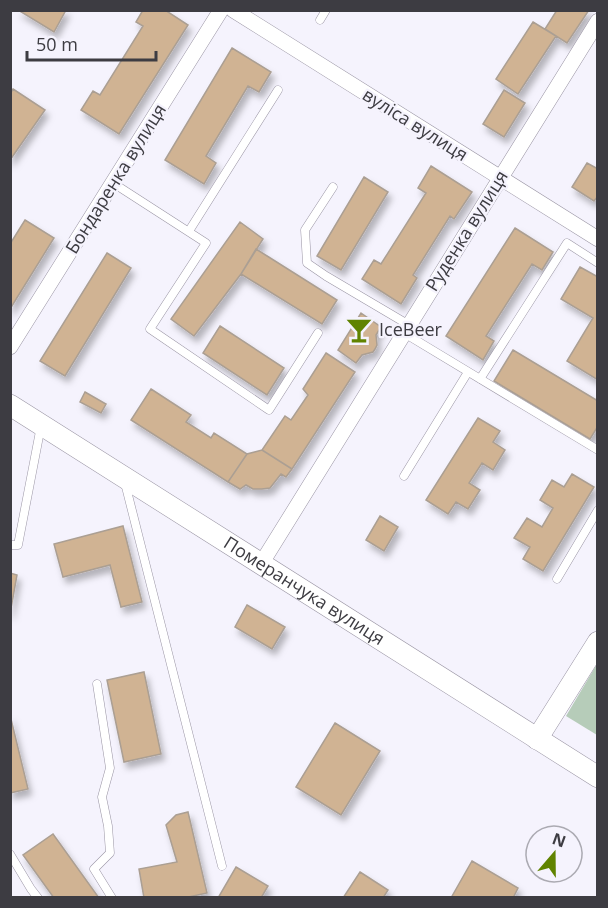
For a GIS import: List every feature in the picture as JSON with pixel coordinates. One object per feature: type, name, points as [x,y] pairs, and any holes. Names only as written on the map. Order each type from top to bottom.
[{"type":"street","name":"Бондаренка вулиця","points":[[10,347],[221,10]]},
{"type":"street","name":"вуліса вулиця","points":[[233,10],[597,239]]},
{"type":"street","name":"Руденка вулиця","points":[[261,564],[597,21]]},
{"type":"street","name":"Померанчука вулиця","points":[[10,405],[597,777]]},
{"type":"street","points":[[537,739],[597,642]]},
{"type":"lane","points":[[320,20],[326,10]]},
{"type":"lane","points":[[189,231],[278,90]]},
{"type":"lane","points":[[113,183],[206,243],[150,329],[268,410],[318,333]]},
{"type":"lane","points":[[333,187],[305,230],[307,263],[480,380],[596,448]]},
{"type":"lane","points":[[480,380],[567,243],[597,263]]},
{"type":"lane","points":[[404,476],[468,372]]},
{"type":"lane","points":[[10,545],[18,545],[42,425]]},
{"type":"lane","points":[[123,477],[222,866]]},
{"type":"lane","points":[[557,579],[597,510]]},
{"type":"lane","points":[[97,684],[110,768],[102,797],[108,826],[110,853],[94,870],[112,897]]},
{"type":"lane","points":[[10,854],[38,897]]},
{"type":"green space","points":[[597,664],[597,735],[566,716]]},
{"type":"building","points":[[18,10],[66,10],[54,32]]},
{"type":"building","points":[[143,10],[165,10],[188,25],[119,134],[81,110],[93,91],[100,95],[143,26],[136,22]]},
{"type":"building","points":[[557,10],[589,10],[567,43],[545,29]]},
{"type":"building","points":[[533,22],[556,36],[518,94],[496,79]]},
{"type":"building","points":[[232,48],[271,72],[259,92],[248,86],[206,156],[216,163],[204,184],[165,160]]},
{"type":"building","points":[[13,89],[45,110],[10,160],[10,94]]},
{"type":"building","points":[[504,90],[525,103],[504,137],[483,124]]},
{"type":"building","points":[[587,163],[598,169],[598,196],[594,201],[572,187]]},
{"type":"building","points":[[431,166],[472,192],[454,219],[450,216],[413,275],[417,278],[401,304],[362,279],[374,260],[381,264],[426,193],[418,188]]},
{"type":"building","points":[[364,177],[388,192],[341,270],[317,256]]},
{"type":"building","points":[[25,220],[54,238],[10,309],[10,244]]},
{"type":"building","points":[[240,222],[263,239],[241,274],[194,336],[171,319]]},
{"type":"building","points":[[515,228],[553,252],[542,270],[532,264],[486,336],[494,341],[483,360],[446,336]]},
{"type":"building","points":[[256,249],[337,300],[322,324],[241,274]]},
{"type":"building","points":[[107,253],[131,268],[65,376],[40,361]]},
{"type":"building","points":[[580,267],[598,277],[598,380],[567,361],[593,318],[561,299]]},
{"type":"building","points":[[361,313],[381,327],[376,335],[377,345],[373,352],[362,355],[356,363],[338,350]]},
{"type":"building","points":[[220,326],[284,368],[267,395],[203,353]]},
{"type":"building","points":[[513,350],[598,401],[598,426],[590,439],[494,381]]},
{"type":"building","points":[[326,353],[355,372],[292,469],[262,450],[285,416],[291,420],[308,395],[303,389]]},
{"type":"building","points":[[151,389],[191,415],[186,422],[211,438],[214,433],[247,454],[228,482],[131,420]]},
{"type":"building","points":[[85,392],[106,404],[101,413],[80,402]]},
{"type":"building","points":[[478,418],[500,431],[493,442],[505,450],[493,470],[482,463],[469,483],[480,490],[468,509],[456,502],[448,514],[426,500]]},
{"type":"building","points":[[262,450],[292,469],[286,477],[281,474],[270,488],[262,489],[253,489],[246,485],[240,489],[228,482],[247,454]]},
{"type":"building","points":[[572,474],[594,487],[543,571],[523,559],[530,547],[514,538],[527,518],[542,527],[553,508],[540,500],[552,480],[564,487]]},
{"type":"building","points":[[380,516],[398,527],[384,551],[366,540]]},
{"type":"building","points":[[123,526],[142,602],[121,607],[110,565],[63,577],[54,544]]},
{"type":"building","points":[[10,573],[17,575],[10,614]]},
{"type":"building","points":[[247,605],[285,627],[272,649],[235,627]]},
{"type":"building","points":[[144,672],[161,754],[124,762],[107,680]]},
{"type":"building","points":[[10,715],[28,789],[10,793]]},
{"type":"building","points":[[335,723],[380,751],[341,815],[296,787]]},
{"type":"building","points":[[188,812],[207,893],[184,898],[144,898],[139,869],[177,862],[166,825],[176,815]]},
{"type":"building","points":[[53,834],[99,898],[54,898],[23,855]]},
{"type":"building","points":[[472,861],[518,888],[513,898],[451,898]]},
{"type":"building","points":[[236,867],[268,886],[261,898],[218,898]]},
{"type":"building","points":[[360,872],[388,890],[383,898],[343,898]]},
{"type":"place","name":"IceBeer","points":[[359,330]]}]
